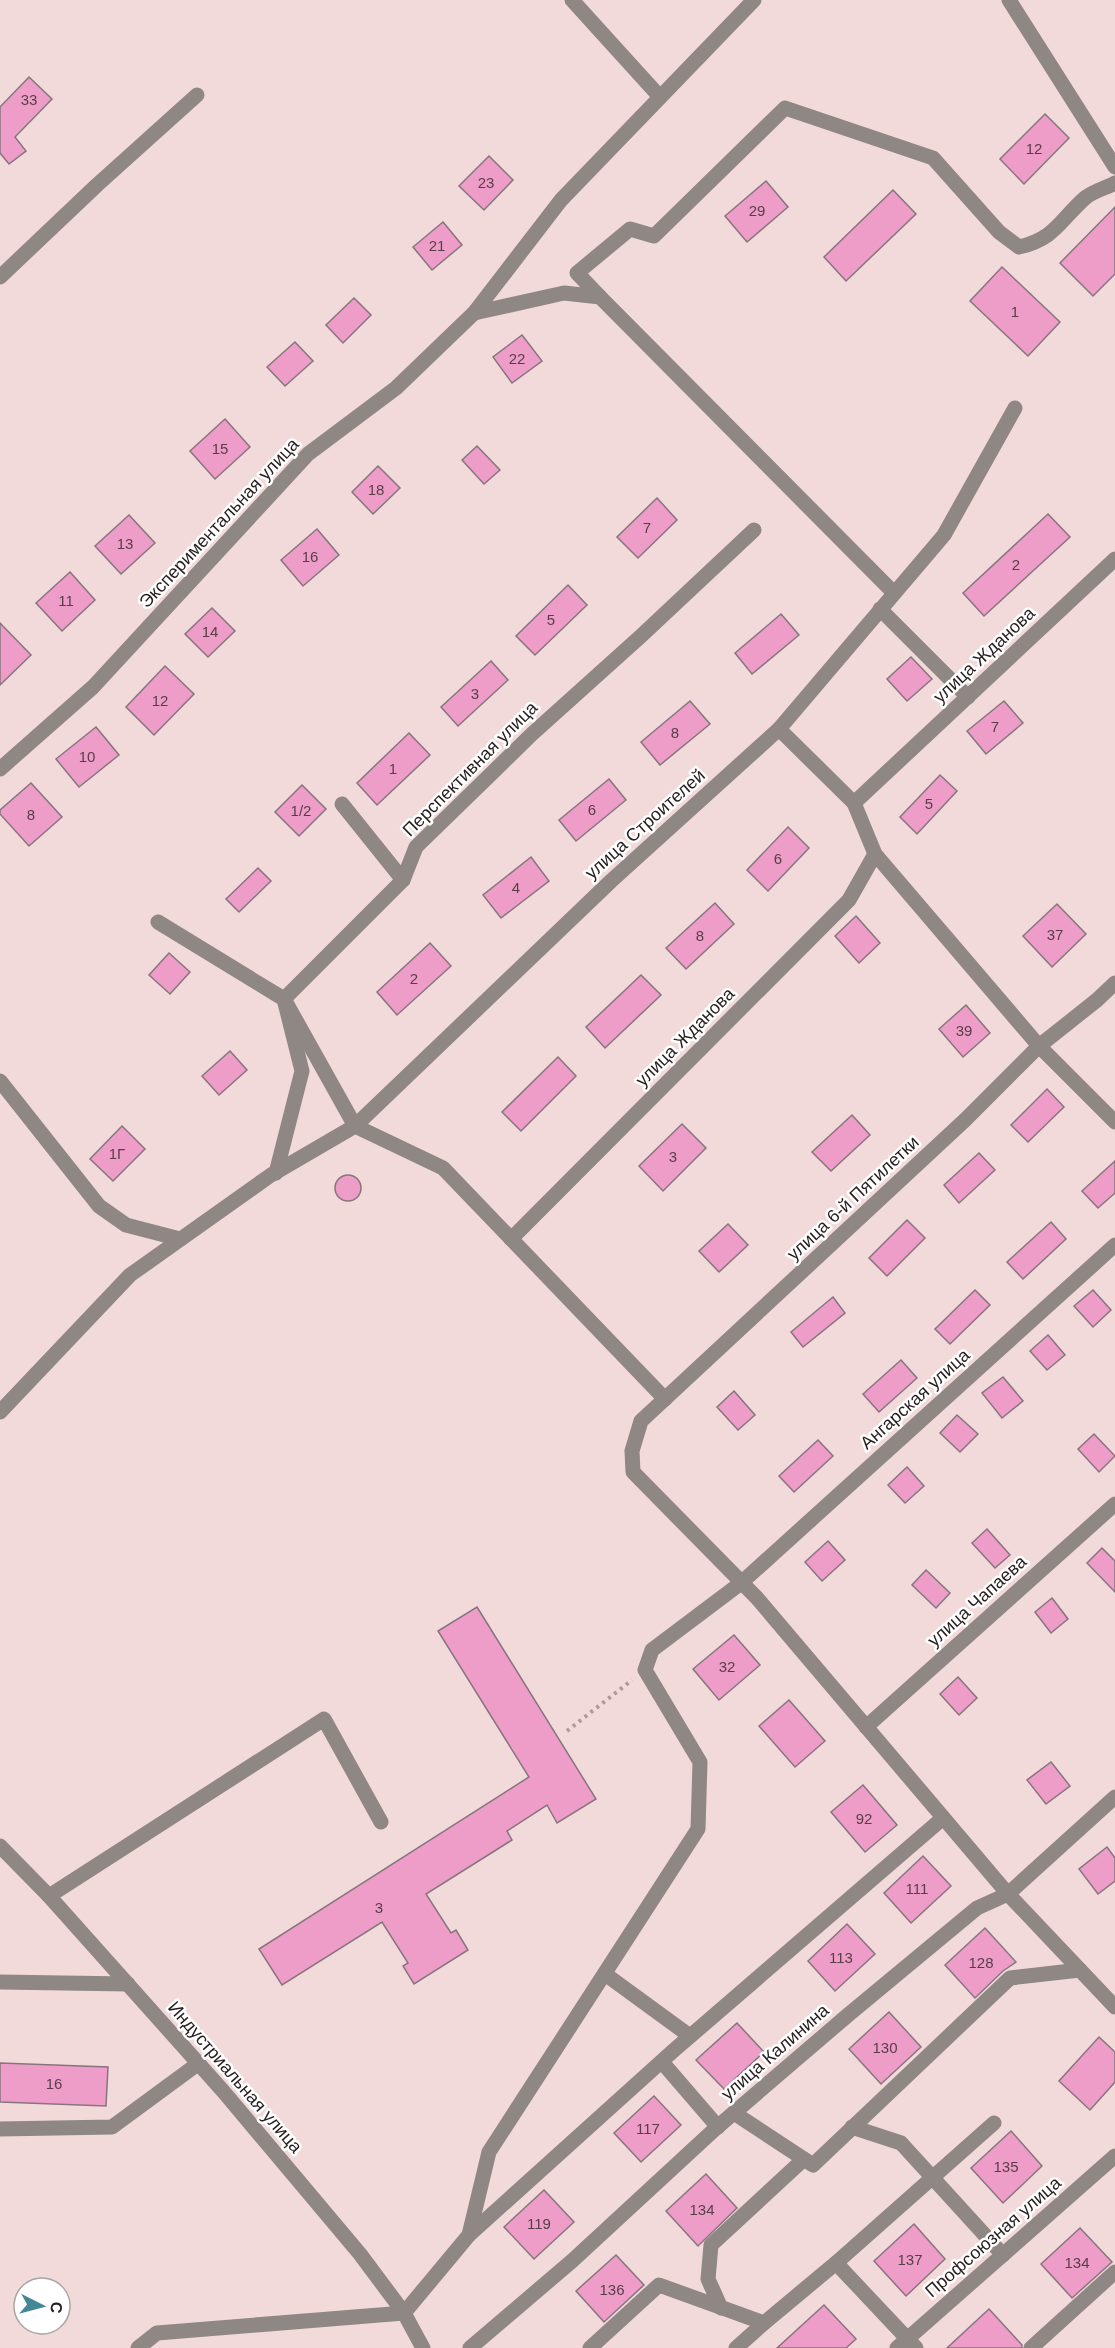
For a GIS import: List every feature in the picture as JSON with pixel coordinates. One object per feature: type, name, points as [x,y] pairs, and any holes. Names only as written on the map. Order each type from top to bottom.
[{"type":"street","points":[[572,0],[660,97]]},
{"type":"street","name":"Экспериментальная улица","points":[[0,769],[93,687],[308,454],[396,388],[474,313],[561,200],[754,0]]},
{"type":"street","points":[[1008,0],[1115,167]]},
{"type":"street","points":[[0,277],[197,95]]},
{"type":"street","points":[[894,593],[576,273],[630,229],[654,236],[785,108],[933,158],[999,232],[1018,247],[1034,244],[1049,236],[1087,196],[1115,183]]},
{"type":"street","points":[[474,313],[564,293],[600,297]]},
{"type":"street","name":"улица Строителей","points":[[0,1413],[130,1275],[276,1173],[355,1126],[610,881],[779,729],[944,534],[1015,408]]},
{"type":"street","name":"Перспективная улица","points":[[284,999],[403,880],[416,847],[532,734],[754,530]]},
{"type":"street","name":"улица Жданова","points":[[854,803],[1115,559]]},
{"type":"street","points":[[880,609],[968,697]]},
{"type":"street","points":[[779,729],[854,803],[875,854],[1039,1046],[1115,1122]]},
{"type":"street","points":[[342,804],[403,880]]},
{"type":"street","name":"улица Жданова","points":[[512,1239],[849,900],[875,854]]},
{"type":"street","points":[[158,922],[284,999],[355,1126],[443,1168],[665,1399]]},
{"type":"street","name":"улица 6-й Пятилетки","points":[[741,1583],[633,1472],[632,1451],[641,1421],[964,1120],[1039,1046],[1115,983]]},
{"type":"street","points":[[276,1173],[302,1071],[284,999]]},
{"type":"street","points":[[0,1081],[99,1206],[126,1225],[180,1239]]},
{"type":"street","name":"Ангарская улица","points":[[645,1670],[652,1650],[741,1583],[1115,1245]]},
{"type":"street","name":"улица Чапаева","points":[[866,1727],[1115,1504]]},
{"type":"street","points":[[741,1583],[1008,1894],[1115,2007]]},
{"type":"street","points":[[469,2235],[489,2152],[698,1829],[700,1762],[645,1670]]},
{"type":"street","points":[[49,1896],[324,1719],[381,1822]]},
{"type":"street","name":"улица Калинина","points":[[470,2348],[572,2261],[718,2127],[848,2015],[977,1908],[1008,1894],[1115,1797]]},
{"type":"street","points":[[138,2348],[157,2333],[404,2313],[469,2235],[690,2037],[943,1818]]},
{"type":"street","name":"Индустриальная улица","points":[[4,1853],[49,1896],[199,2063],[346,2236],[404,2313],[423,2348]]},
{"type":"street","points":[[734,2113],[813,2165],[1010,1978],[1080,1970]]},
{"type":"street","points":[[605,1974],[690,2037]]},
{"type":"street","points":[[0,1982],[128,1984]]},
{"type":"street","points":[[662,2062],[718,2127]]},
{"type":"street","points":[[0,2129],[112,2127],[199,2063]]},
{"type":"street","points":[[736,2348],[994,2123]]},
{"type":"street","points":[[852,2127],[901,2143],[1003,2255]]},
{"type":"street","name":"Профсоюзная улица","points":[[907,2345],[1003,2255],[1115,2156]]},
{"type":"street","points":[[721,2308],[708,2279],[711,2245],[804,2159]]},
{"type":"street","points":[[836,2263],[907,2345]]},
{"type":"street","points":[[1038,2346],[1115,2272]]},
{"type":"street","points":[[590,2348],[659,2285],[764,2323]]},
{"type":"path","points":[[567,1731],[645,1670]]},
{"type":"building","points":[[29,77],[52,99],[15,137],[26,151],[9,164],[0,153],[0,107]]},
{"type":"building","points":[[1045,114],[1069,138],[1024,184],[1000,159]]},
{"type":"building","points":[[489,156],[513,180],[484,210],[459,186]]},
{"type":"building","points":[[766,181],[788,207],[747,242],[725,216]]},
{"type":"building","points":[[893,190],[916,214],[846,281],[824,257]]},
{"type":"building","points":[[1115,207],[1115,274],[1093,296],[1060,263]]},
{"type":"building","points":[[443,222],[462,245],[432,270],[413,247]]},
{"type":"building","points":[[1002,267],[1060,322],[1028,356],[970,301]]},
{"type":"building","points":[[354,298],[371,315],[343,343],[326,325]]},
{"type":"building","points":[[522,335],[542,361],[512,383],[493,357]]},
{"type":"building","points":[[295,342],[313,361],[285,386],[267,367]]},
{"type":"building","points":[[225,419],[250,447],[215,479],[190,451]]},
{"type":"building","points":[[477,446],[500,470],[484,484],[462,460]]},
{"type":"building","points":[[378,466],[400,488],[373,514],[352,492]]},
{"type":"building","points":[[657,498],[677,520],[638,558],[617,537]]},
{"type":"building","points":[[1048,514],[1070,537],[984,616],[963,593]]},
{"type":"building","points":[[129,515],[155,543],[121,574],[95,546]]},
{"type":"building","points":[[317,529],[339,555],[303,586],[281,560]]},
{"type":"building","points":[[70,572],[95,600],[62,631],[36,603]]},
{"type":"building","points":[[568,585],[587,605],[535,655],[516,636]]},
{"type":"building","points":[[212,608],[235,631],[208,657],[185,634]]},
{"type":"building","points":[[781,614],[799,635],[752,674],[735,653]]},
{"type":"building","points":[[0,623],[31,655],[0,685]]},
{"type":"building","points":[[911,657],[932,679],[907,701],[887,679]]},
{"type":"building","points":[[491,661],[508,680],[458,726],[441,707]]},
{"type":"building","points":[[165,666],[194,694],[154,735],[126,707]]},
{"type":"building","points":[[690,701],[710,724],[660,765],[641,742]]},
{"type":"building","points":[[1004,701],[1023,723],[986,754],[967,731]]},
{"type":"building","points":[[96,727],[119,755],[79,787],[56,759]]},
{"type":"building","points":[[409,733],[430,755],[377,805],[357,783]]},
{"type":"building","points":[[940,775],[957,791],[917,834],[900,817]]},
{"type":"building","points":[[609,779],[626,800],[576,841],[559,820]]},
{"type":"building","points":[[31,783],[62,817],[29,846],[0,814],[0,810]]},
{"type":"building","points":[[302,785],[326,809],[299,836],[275,812]]},
{"type":"building","points":[[788,827],[809,848],[768,891],[747,870]]},
{"type":"building","points":[[531,857],[549,881],[501,918],[483,895]]},
{"type":"building","points":[[258,868],[271,881],[239,912],[226,899]]},
{"type":"building","points":[[715,903],[734,924],[686,969],[666,948]]},
{"type":"building","points":[[1057,904],[1086,934],[1052,967],[1023,936]]},
{"type":"building","points":[[856,916],[880,943],[859,963],[835,936]]},
{"type":"building","points":[[430,943],[451,966],[397,1015],[377,992]]},
{"type":"building","points":[[169,953],[190,972],[170,994],[149,975]]},
{"type":"building","points":[[641,975],[661,995],[605,1048],[586,1027]]},
{"type":"building","points":[[966,1005],[990,1033],[963,1057],[939,1029]]},
{"type":"building","points":[[230,1051],[247,1070],[219,1095],[202,1076]]},
{"type":"building","points":[[558,1057],[576,1076],[521,1131],[502,1112]]},
{"type":"building","points":[[1047,1089],[1064,1107],[1028,1142],[1011,1125]]},
{"type":"building","points":[[852,1115],[870,1135],[831,1171],[812,1152]]},
{"type":"building","points":[[682,1124],[706,1148],[663,1191],[639,1166]]},
{"type":"building","points":[[122,1126],[145,1149],[113,1181],[90,1159]]},
{"type":"building","points":[[979,1153],[995,1170],[959,1203],[944,1185]]},
{"type":"building","points":[[1115,1161],[1115,1193],[1098,1208],[1082,1191]]},
{"type":"building","points":[[348,1175],[357,1179],[361,1188],[357,1197],[348,1201],[339,1197],[335,1188],[339,1179]]},
{"type":"building","points":[[907,1220],[925,1238],[887,1276],[869,1258]]},
{"type":"building","points":[[1051,1222],[1066,1239],[1023,1279],[1007,1262]]},
{"type":"building","points":[[728,1224],[748,1245],[719,1272],[699,1251]]},
{"type":"building","points":[[975,1290],[990,1305],[950,1344],[935,1329]]},
{"type":"building","points":[[1093,1290],[1111,1310],[1093,1327],[1074,1306]]},
{"type":"building","points":[[833,1297],[845,1313],[803,1347],[791,1332]]},
{"type":"building","points":[[1048,1335],[1065,1355],[1047,1370],[1030,1351]]},
{"type":"building","points":[[901,1360],[917,1378],[879,1412],[863,1394]]},
{"type":"building","points":[[1003,1377],[1023,1401],[1002,1418],[982,1393]]},
{"type":"building","points":[[734,1391],[755,1415],[738,1430],[717,1407]]},
{"type":"building","points":[[957,1415],[978,1434],[960,1452],[940,1433]]},
{"type":"building","points":[[1094,1434],[1115,1456],[1099,1472],[1078,1449]]},
{"type":"building","points":[[818,1440],[833,1456],[794,1492],[779,1476]]},
{"type":"building","points":[[907,1467],[924,1486],[905,1503],[888,1485]]},
{"type":"building","points":[[987,1529],[1010,1555],[995,1568],[972,1543]]},
{"type":"building","points":[[828,1541],[845,1560],[822,1581],[805,1562]]},
{"type":"building","points":[[1102,1548],[1115,1561],[1115,1592],[1087,1563]]},
{"type":"building","points":[[926,1570],[950,1593],[936,1608],[912,1585]]},
{"type":"building","points":[[1052,1598],[1068,1619],[1051,1633],[1035,1612]]},
{"type":"building","points":[[477,1607],[596,1799],[557,1823],[547,1805],[507,1831],[512,1840],[426,1894],[451,1933],[456,1930],[468,1950],[414,1984],[403,1966],[408,1963],[382,1922],[282,1985],[259,1949],[529,1777],[438,1631]]},
{"type":"building","points":[[734,1635],[760,1665],[719,1700],[693,1669]]},
{"type":"building","points":[[958,1677],[977,1698],[959,1715],[940,1694]]},
{"type":"building","points":[[789,1700],[825,1741],[795,1767],[759,1726]]},
{"type":"building","points":[[1051,1762],[1070,1786],[1046,1804],[1027,1780]]},
{"type":"building","points":[[863,1785],[897,1825],[865,1852],[831,1812]]},
{"type":"building","points":[[1107,1847],[1115,1858],[1115,1881],[1098,1894],[1079,1869]]},
{"type":"building","points":[[923,1856],[951,1886],[911,1923],[884,1893]]},
{"type":"building","points":[[847,1924],[875,1954],[835,1991],[808,1961]]},
{"type":"building","points":[[985,1928],[1016,1962],[1003,1971],[975,1998],[945,1965]]},
{"type":"building","points":[[889,2012],[921,2047],[881,2084],[849,2049]]},
{"type":"building","points":[[737,2023],[764,2052],[724,2089],[696,2060]]},
{"type":"building","points":[[1099,2037],[1115,2052],[1115,2082],[1090,2110],[1059,2081]]},
{"type":"building","points":[[0,2063],[108,2067],[106,2106],[0,2102]]},
{"type":"building","points":[[654,2096],[681,2125],[641,2162],[614,2133]]},
{"type":"building","points":[[1011,2131],[1042,2166],[1003,2203],[971,2168]]},
{"type":"building","points":[[706,2174],[737,2208],[698,2246],[666,2211]]},
{"type":"building","points":[[544,2190],[574,2222],[534,2259],[504,2227]]},
{"type":"building","points":[[914,2224],[945,2259],[906,2296],[874,2261]]},
{"type":"building","points":[[1080,2228],[1112,2262],[1072,2298],[1041,2264]]},
{"type":"building","points":[[616,2255],[644,2285],[604,2322],[576,2291]]},
{"type":"building","points":[[824,2305],[856,2339],[846,2348],[777,2348]]},
{"type":"building","points":[[989,2309],[1022,2345],[1022,2348],[947,2348]]}]
